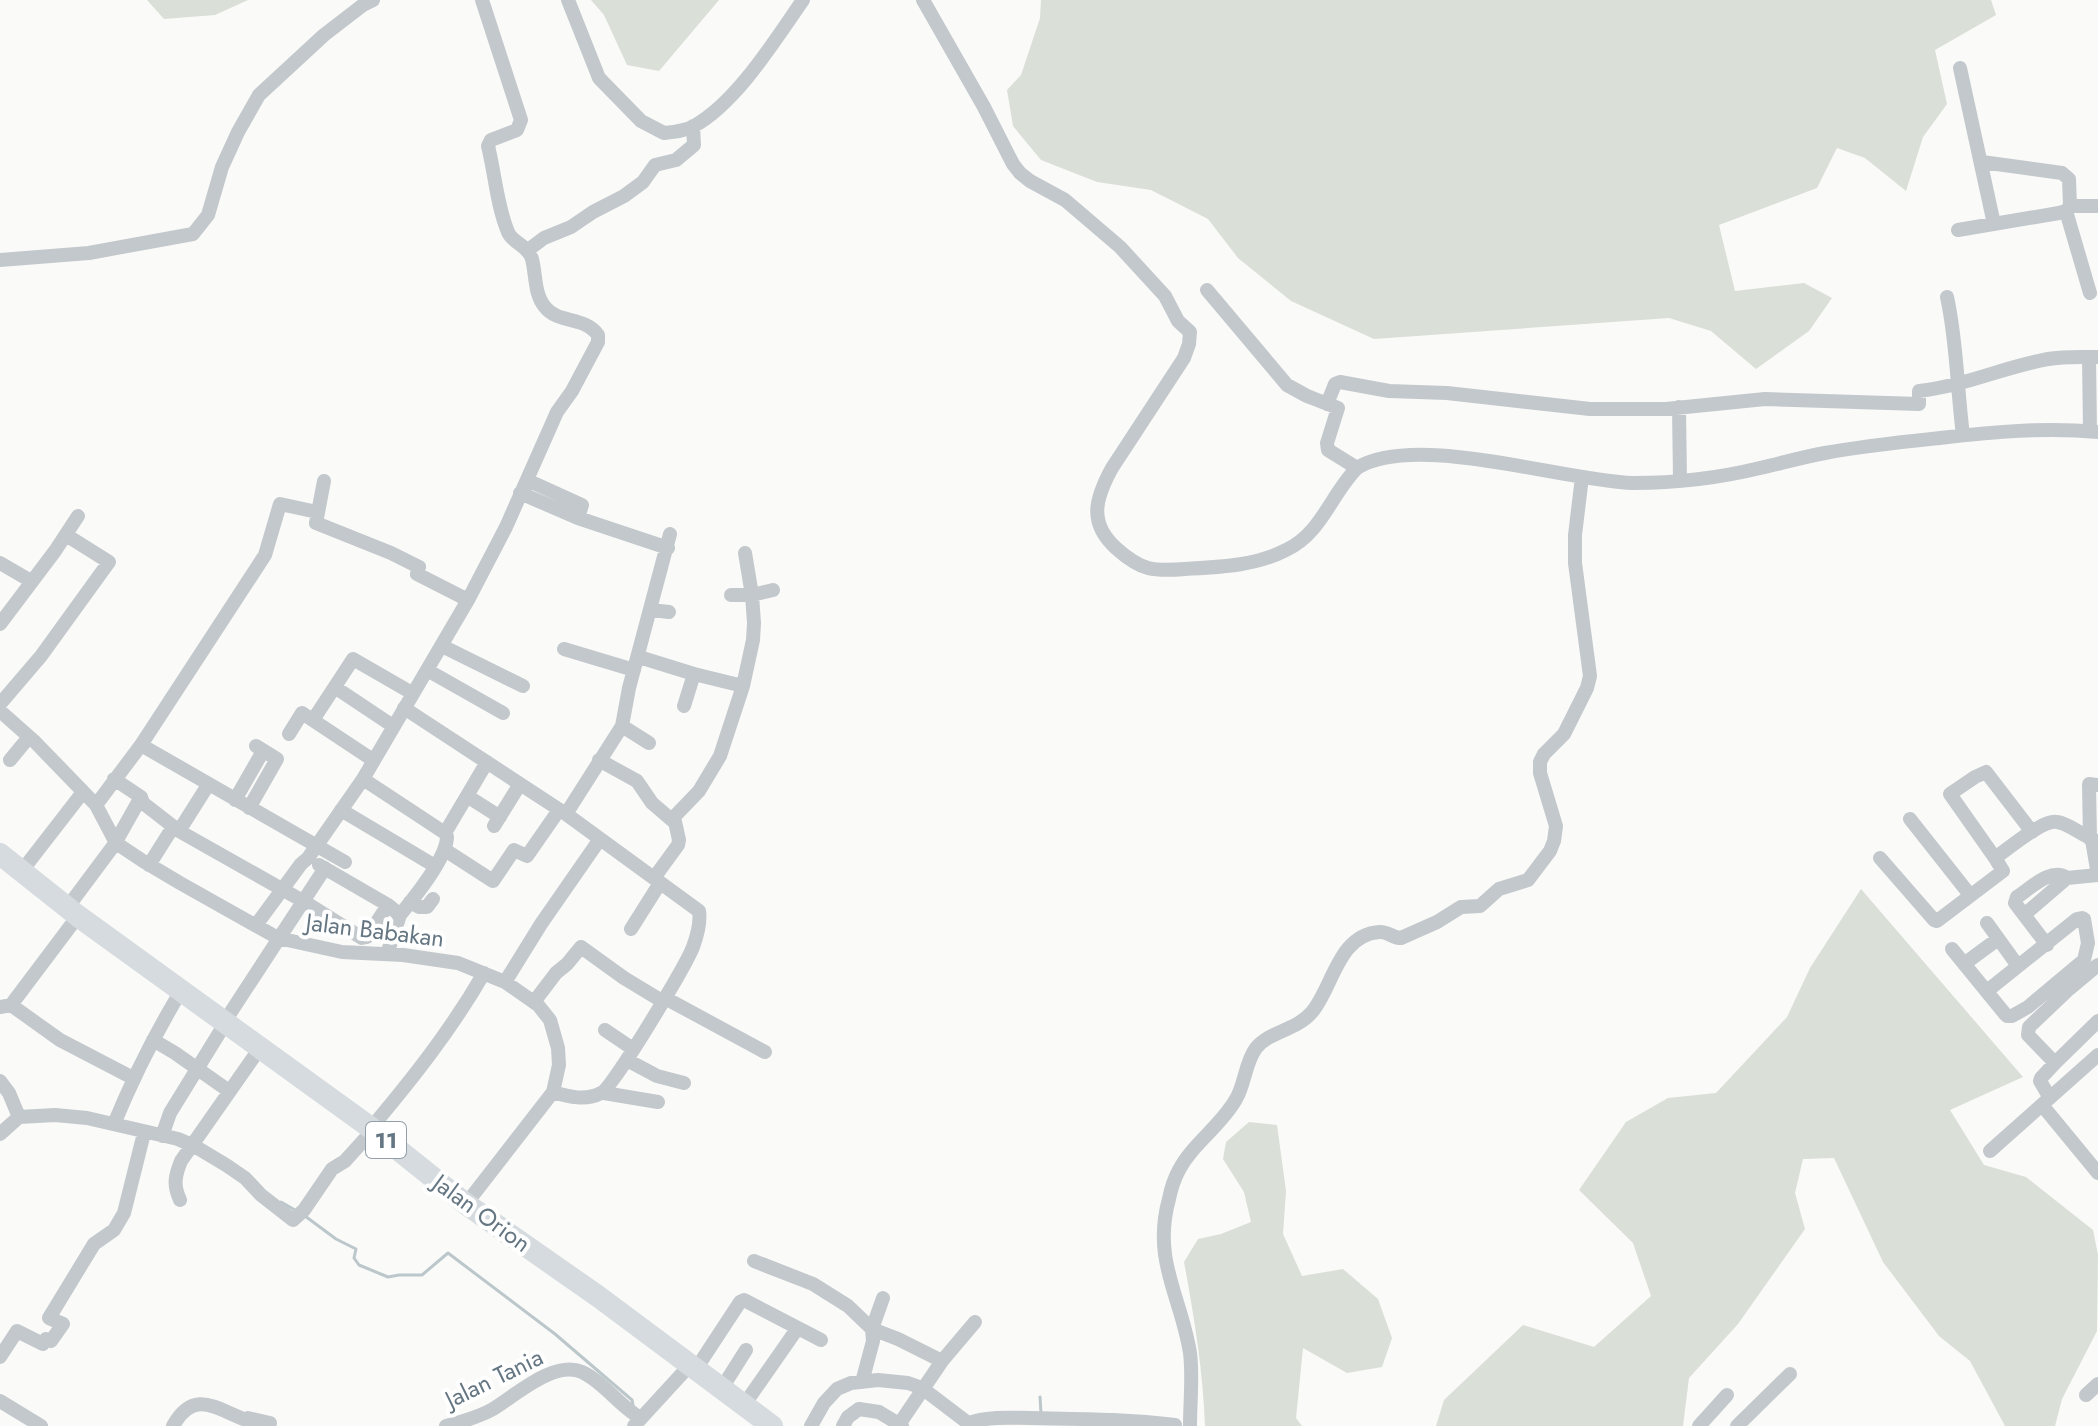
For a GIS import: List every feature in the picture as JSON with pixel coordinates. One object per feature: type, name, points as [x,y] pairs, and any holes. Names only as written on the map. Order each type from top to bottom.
[{"type":"highway","name":"Jalan Orion","points":[[0,854],[72,912],[372,1129],[466,1204],[772,1426]]},
{"type":"street","points":[[0,260],[89,253],[193,234],[208,215],[222,167],[259,95],[324,35],[373,0]]},
{"type":"street","points":[[256,925],[363,779],[442,646],[506,527],[557,412],[598,342],[598,335],[588,324],[545,308],[528,250],[509,236],[488,146],[491,140],[517,130],[521,120],[482,0]]},
{"type":"street","points":[[568,0],[599,78],[641,121],[664,133],[693,126],[729,98],[803,0]]},
{"type":"street","points":[[923,0],[1020,173],[1065,200],[1120,247],[1165,296],[1178,321],[1190,332],[1184,358],[1103,484],[1097,507],[1100,530],[1107,539],[1137,563],[1149,568],[1225,566],[1271,557],[1290,549],[1321,520],[1357,468],[1396,457],[1419,455],[1504,463],[1633,483],[1680,481],[1868,446],[1963,435],[2062,429],[2094,432],[2094,357],[2046,359],[1957,385],[1919,391],[1919,404],[1765,399],[1666,409],[1590,409],[1487,396],[1389,391],[1340,382],[1335,384],[1327,404]]},
{"type":"street","points":[[1960,68],[1994,224]]},
{"type":"street","points":[[528,250],[544,238],[571,227],[624,196],[643,182],[655,165],[676,160],[694,145],[693,126]]},
{"type":"street","points":[[1982,162],[2062,173],[2069,179],[2068,208],[2090,293]]},
{"type":"street","points":[[1958,230],[2059,213],[2068,208],[2098,206]]},
{"type":"street","points":[[1207,290],[1287,385],[1337,407],[1339,410],[1327,443],[1328,450],[1357,468]]},
{"type":"street","points":[[1947,297],[1963,435]]},
{"type":"street","points":[[1679,407],[1680,481]]},
{"type":"street","points":[[1190,1426],[1190,1355],[1165,1263],[1163,1242],[1164,1218],[1178,1170],[1236,1100],[1255,1050],[1270,1037],[1297,1024],[1311,1013],[1339,961],[1358,939],[1381,931],[1401,938],[1461,907],[1480,906],[1499,889],[1529,878],[1554,841],[1556,826],[1540,773],[1540,762],[1564,734],[1590,676],[1575,563],[1582,477]]},
{"type":"street","points":[[324,481],[316,523],[419,567],[417,574],[468,600]]},
{"type":"street","points":[[445,850],[493,881],[514,850],[527,856],[563,812],[622,726],[669,541],[578,518],[582,505],[523,486]]},
{"type":"street","points":[[96,805],[141,745],[265,555],[280,504],[317,512]]},
{"type":"street","points":[[0,624],[78,516]]},
{"type":"street","points":[[0,704],[41,656],[109,562],[66,535]]},
{"type":"street","points":[[631,929],[678,845],[673,821],[675,813],[699,791],[720,756],[743,686],[754,623],[745,553]]},
{"type":"street","points":[[0,563],[31,581]]},
{"type":"street","points":[[731,595],[752,595],[773,590]]},
{"type":"street","points":[[651,610],[669,612]]},
{"type":"street","points":[[442,646],[523,686]]},
{"type":"street","points":[[564,649],[743,686]]},
{"type":"street","points":[[313,720],[353,659],[412,693]]},
{"type":"street","points":[[427,670],[503,713]]},
{"type":"street","points":[[684,706],[694,674]]},
{"type":"street","points":[[339,690],[393,726]]},
{"type":"street","points":[[404,708],[563,812],[697,909],[700,919],[692,949],[604,1093]]},
{"type":"street","name":"Jalan Babakan","points":[[0,711],[96,805],[114,846],[278,938],[342,952],[458,963],[505,982],[534,1002],[550,1020],[557,1041],[559,1065],[553,1092]]},
{"type":"street","points":[[289,734],[302,713],[373,760]]},
{"type":"street","points":[[622,726],[649,743]]},
{"type":"street","points":[[10,760],[27,739]]},
{"type":"street","points":[[141,745],[249,808],[312,852],[325,868],[400,915]]},
{"type":"street","points":[[235,800],[260,748],[277,759],[249,808]]},
{"type":"street","points":[[599,760],[637,781],[652,803],[673,821]]},
{"type":"street","points":[[445,833],[487,762]]},
{"type":"street","points":[[1880,858],[1936,921],[2002,870],[1950,794],[1986,772],[2032,832]]},
{"type":"street","points":[[114,779],[141,797],[143,803],[176,829],[365,939],[388,905]]},
{"type":"street","points":[[363,779],[445,833],[448,839],[435,866],[400,915],[387,954]]},
{"type":"street","points":[[467,796],[497,822],[520,784]]},
{"type":"street","points":[[2047,945],[2015,903],[2017,897],[2049,876],[2098,875],[2089,784],[2098,785]]},
{"type":"street","points":[[149,865],[208,785]]},
{"type":"street","points":[[21,872],[82,794]]},
{"type":"street","points":[[133,1078],[60,1040],[6,1006],[72,912],[141,797]]},
{"type":"street","points":[[341,810],[435,866]]},
{"type":"street","points":[[1910,819],[1970,895]]},
{"type":"street","points":[[1995,858],[2053,821],[2094,840]]},
{"type":"street","points":[[505,982],[535,920],[600,839]]},
{"type":"street","points":[[312,852],[345,862]]},
{"type":"street","points":[[162,1133],[225,1022],[325,868]]},
{"type":"street","points":[[410,902],[422,908],[433,899]]},
{"type":"street","points":[[1952,949],[2007,1016],[2012,1016],[2028,1007],[2084,960],[2088,943],[2084,919],[2077,919],[1987,991]]},
{"type":"street","points":[[1987,923],[2018,966]]},
{"type":"street","points":[[1964,964],[1998,939]]},
{"type":"street","points":[[534,1002],[581,947],[624,978],[765,1052]]},
{"type":"street","points":[[2055,1063],[2029,1037],[2029,1027],[2098,965]]},
{"type":"street","points":[[0,1134],[18,1115],[87,1118],[115,1122],[144,1133],[162,1133],[193,1143],[245,1178],[293,1220],[332,1169],[345,1161],[420,1070],[462,1011],[484,973]]},
{"type":"street","points":[[115,1122],[133,1078],[181,991]]},
{"type":"street","points":[[2096,1164],[2046,1101],[2040,1080],[2098,1021]]},
{"type":"street","points":[[605,1030],[657,1076],[684,1083]]},
{"type":"street","points":[[153,1040],[229,1091]]},
{"type":"street","points":[[180,1200],[174,1188],[175,1175],[193,1143],[260,1048]]},
{"type":"street","points":[[1990,1151],[2098,1055]]},
{"type":"street","points":[[0,1081],[18,1115]]},
{"type":"street","points":[[466,1204],[553,1092],[580,1098],[604,1093],[658,1102]]},
{"type":"street","points":[[0,1357],[17,1331],[43,1344],[57,1334],[63,1324],[49,1318],[94,1244],[114,1230],[121,1220],[144,1133]]},
{"type":"street","points":[[754,1261],[833,1294],[872,1329],[942,1361]]},
{"type":"street","points":[[862,1382],[873,1341],[872,1329],[883,1298]]},
{"type":"street","points":[[634,1420],[693,1367],[744,1300],[821,1340]]},
{"type":"street","points":[[824,1403],[846,1421],[859,1409],[869,1409],[900,1425],[922,1388],[975,1322]]},
{"type":"street","points":[[744,1405],[797,1329]]},
{"type":"street","points":[[722,1388],[746,1350]]},
{"type":"street","name":"Jalan Tania","points":[[446,1426],[490,1410],[521,1389],[563,1370],[583,1372],[634,1420]]},
{"type":"street","points":[[1737,1426],[1790,1374]]},
{"type":"street","points":[[811,1426],[830,1394],[837,1389],[851,1383],[878,1380],[898,1381],[922,1388],[970,1424],[982,1419],[1015,1422],[1036,1419],[1138,1421],[1175,1425]]},
{"type":"street","points":[[2086,1395],[2098,1384]]},
{"type":"street","points":[[1699,1426],[1727,1395]]},
{"type":"street","points":[[0,1401],[12,1419],[41,1426]]},
{"type":"street","points":[[173,1426],[180,1414],[192,1405],[201,1403],[211,1404],[246,1420],[270,1423],[269,1426]]},
{"type":"shaded area","points":[[147,0],[248,0],[215,15],[164,19]]},
{"type":"shaded area","points":[[591,0],[719,0],[659,71],[627,65],[604,15]]},
{"type":"shaded area","points":[[1041,0],[1991,0],[1996,15],[1935,50],[1947,104],[1923,137],[1906,191],[1865,158],[1837,148],[1817,188],[1719,225],[1735,291],[1804,283],[1832,298],[1809,331],[1756,369],[1711,331],[1669,318],[1374,339],[1291,301],[1238,258],[1208,219],[1151,190],[1097,182],[1041,160],[1013,126],[1007,90],[1021,75],[1040,18]]},
{"type":"shaded area","points":[[1861,889],[2023,1077],[1950,1110],[1984,1165],[2026,1177],[2093,1230],[2098,1255],[2097,1331],[2062,1399],[2055,1426],[2005,1426],[1970,1361],[1939,1336],[1883,1262],[1834,1158],[1803,1159],[1795,1193],[1805,1229],[1738,1324],[1689,1378],[1683,1426],[1436,1426],[1444,1400],[1523,1325],[1594,1347],[1651,1296],[1633,1243],[1579,1190],[1626,1122],[1668,1098],[1716,1093],[1787,1017],[1810,968]]},
{"type":"shaded area","points":[[1249,1122],[1277,1125],[1286,1191],[1283,1234],[1302,1276],[1343,1269],[1378,1299],[1392,1338],[1382,1367],[1347,1373],[1303,1348],[1296,1418],[1302,1426],[1205,1426],[1198,1343],[1184,1262],[1198,1239],[1251,1222],[1244,1192],[1223,1159],[1226,1142]]},
{"type":"waterway","points":[[281,1202],[295,1210]]},
{"type":"waterway","points":[[305,1216],[336,1239],[356,1249],[354,1258],[359,1265],[388,1277],[422,1275],[448,1253],[555,1334],[632,1400],[633,1405]]},
{"type":"waterway","points":[[1040,1397],[1041,1413]]}]
